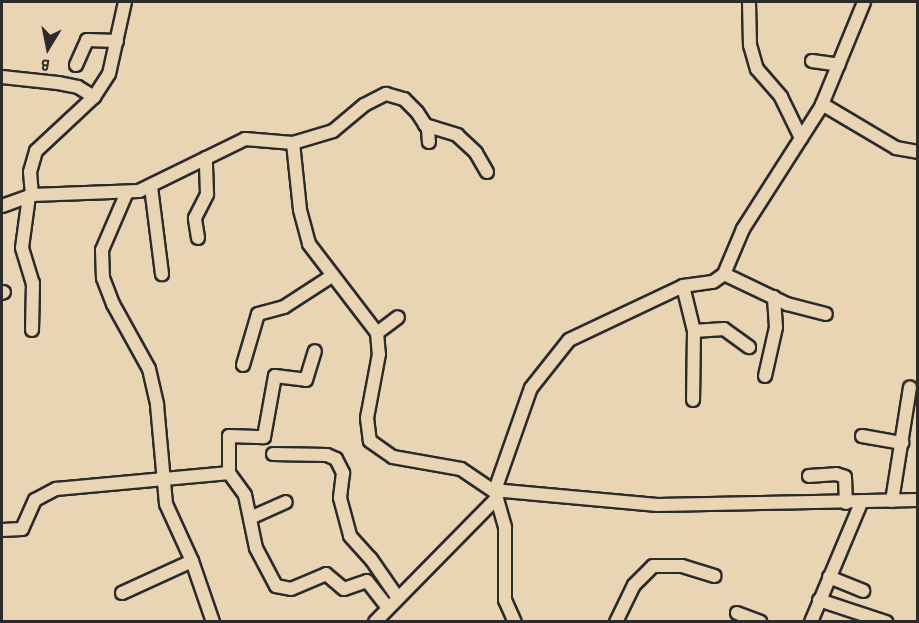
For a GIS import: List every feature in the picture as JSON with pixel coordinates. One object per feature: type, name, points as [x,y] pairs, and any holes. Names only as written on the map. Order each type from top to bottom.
[{"type":"street","points":[[32,330],[33,283],[22,248],[30,195],[30,172],[36,151],[94,97],[109,74],[125,2]]},
{"type":"street","points":[[749,2],[750,45],[757,69],[781,97],[801,138]]},
{"type":"street","points":[[375,621],[495,493],[531,388],[569,340],[683,286],[713,282],[724,274],[743,229],[822,104],[864,2]]},
{"type":"street","points":[[76,64],[87,40],[117,41]]},
{"type":"street","points":[[812,61],[839,65]]},
{"type":"street","points":[[2,77],[58,83],[94,97]]},
{"type":"street","points":[[2,206],[30,195],[127,192],[151,187],[245,138],[293,143],[333,131],[370,100],[386,94],[404,99],[425,125],[429,142]]},
{"type":"street","points":[[822,104],[896,148],[918,152]]},
{"type":"street","points":[[425,125],[457,135],[476,153],[487,172]]},
{"type":"street","points":[[293,143],[303,225],[314,252],[377,333],[379,354],[367,418],[370,441],[393,457],[461,469],[495,493],[630,504],[861,503],[918,500]]},
{"type":"street","points":[[198,238],[195,218],[207,194],[206,158]]},
{"type":"street","points":[[151,187],[162,274]]},
{"type":"street","points":[[127,192],[108,232],[101,265],[112,304],[149,369],[157,405],[166,504],[192,561],[213,621]]},
{"type":"street","points":[[724,274],[774,297],[826,314]]},
{"type":"street","points":[[243,365],[258,314],[284,308],[332,276]]},
{"type":"street","points":[[683,286],[694,331],[693,400]]},
{"type":"street","points":[[765,376],[776,327],[774,297]]},
{"type":"street","points":[[377,333],[398,317]]},
{"type":"street","points":[[694,331],[724,329],[749,347]]},
{"type":"street","points":[[315,351],[306,380],[275,376],[264,437],[229,436],[229,473],[245,495],[256,548],[276,586],[291,589],[326,574],[344,588],[367,581],[388,608]]},
{"type":"street","points":[[892,501],[910,387]]},
{"type":"street","points":[[862,436],[902,443]]},
{"type":"street","points":[[273,454],[327,455],[336,459],[343,473],[340,498],[353,543],[371,559],[398,598]]},
{"type":"street","points":[[2,530],[22,529],[34,500],[56,489],[229,473]]},
{"type":"street","points":[[809,476],[836,474],[845,477],[846,503]]},
{"type":"street","points":[[495,493],[506,540],[505,600],[515,621]]},
{"type":"street","points":[[250,518],[286,502]]},
{"type":"street","points":[[811,621],[861,503]]},
{"type":"street","points":[[122,593],[192,561]]},
{"type":"street","points":[[616,621],[634,585],[653,566],[682,566],[714,576]]},
{"type":"street","points":[[829,577],[863,591]]},
{"type":"street","points":[[819,600],[886,621]]},
{"type":"street","points":[[737,613],[760,621]]}]
